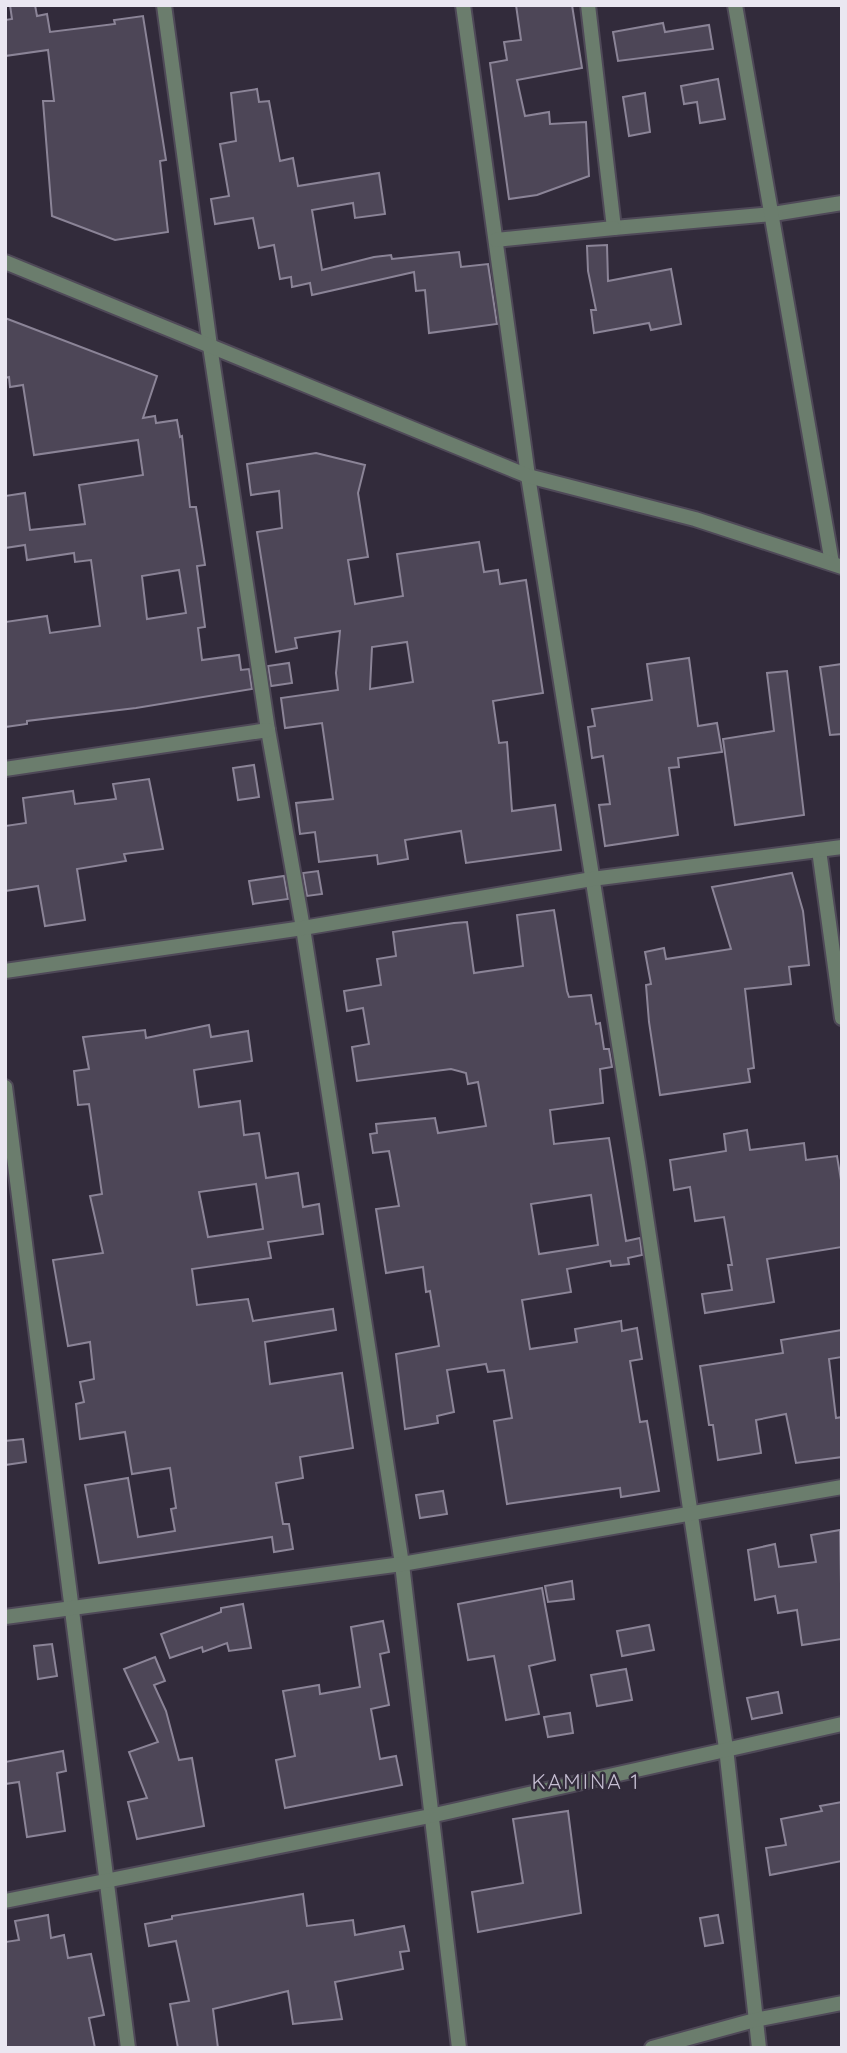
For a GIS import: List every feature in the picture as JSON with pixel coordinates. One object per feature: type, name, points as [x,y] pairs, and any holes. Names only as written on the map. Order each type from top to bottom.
[{"type":"street","points":[[164,5],[268,730],[303,929],[402,1564],[459,2048]]},
{"type":"street","points":[[463,5],[528,476],[726,1748],[759,2048]]},
{"type":"street","points":[[588,5],[614,228]]},
{"type":"street","points":[[5,262],[528,476],[695,519],[837,565],[735,5]]},
{"type":"street","points":[[496,240],[773,214],[842,203]]},
{"type":"street","points":[[5,768],[268,730]]},
{"type":"street","points":[[5,971],[303,929],[592,879],[842,847]]},
{"type":"street","points":[[819,850],[842,1018]]},
{"type":"street","points":[[5,1087],[128,2048]]},
{"type":"street","points":[[5,1617],[402,1564],[842,1487]]},
{"type":"street","points":[[5,1901],[430,1816],[842,1724]]},
{"type":"street","points":[[652,2048],[755,2020],[842,2003]]},
{"type":"building","points":[[10,5],[35,5],[37,16],[47,14],[50,32],[115,24],[114,20],[143,16],[166,160],[160,161],[168,232],[115,240],[52,216],[43,101],[54,101],[48,50],[5,56],[5,20],[12,19]]},
{"type":"building","points":[[516,5],[572,5],[582,68],[517,80],[525,116],[549,112],[550,124],[586,122],[589,176],[537,195],[509,199],[490,63],[507,60],[504,42],[521,40]]},
{"type":"building","points":[[663,23],[665,32],[709,25],[713,49],[618,61],[613,32]]},
{"type":"building","points":[[718,79],[725,119],[700,123],[697,102],[684,104],[681,86]]},
{"type":"building","points":[[257,89],[259,102],[269,101],[280,161],[293,158],[298,186],[379,173],[385,214],[355,218],[353,203],[312,210],[322,270],[374,257],[391,255],[392,259],[459,252],[461,267],[488,264],[497,324],[429,333],[425,290],[416,291],[414,272],[312,295],[310,283],[292,287],[291,277],[280,279],[274,245],[259,248],[253,218],[215,224],[211,199],[229,196],[220,144],[236,141],[231,93]]},
{"type":"building","points":[[645,93],[650,132],[629,136],[623,97]]},
{"type":"building","points":[[607,245],[608,281],[671,269],[681,324],[651,330],[649,323],[594,333],[591,310],[596,310],[588,271],[587,246]]},
{"type":"building","points":[[5,318],[157,376],[143,418],[155,416],[156,423],[177,420],[180,437],[182,436],[190,507],[196,507],[205,565],[197,566],[205,627],[198,628],[202,660],[239,655],[241,670],[249,669],[252,689],[136,708],[27,721],[27,724],[5,727],[5,622],[47,616],[50,633],[100,626],[91,560],[75,562],[74,553],[27,560],[25,545],[5,548],[5,496],[25,493],[30,530],[85,524],[79,485],[143,475],[138,440],[34,455],[23,385],[10,387],[9,377],[5,378]],"holes":[[[179,570],[186,613],[147,619],[142,576]]]},
{"type":"building","points":[[316,453],[365,465],[358,493],[368,557],[348,560],[355,604],[403,596],[397,554],[479,542],[484,572],[498,570],[500,584],[526,580],[543,693],[493,701],[499,743],[507,742],[512,811],[555,805],[561,850],[466,863],[461,831],[405,840],[408,859],[378,864],[377,855],[319,862],[315,832],[300,834],[296,803],[333,799],[322,723],[285,728],[281,698],[338,690],[336,673],[340,631],[295,638],[297,648],[276,652],[257,532],[282,528],[279,491],[251,495],[247,464]],"holes":[[[407,642],[413,682],[370,689],[372,647]]]},
{"type":"building","points":[[689,658],[698,726],[717,723],[722,752],[678,758],[679,767],[669,768],[678,835],[605,846],[599,805],[610,804],[603,756],[592,758],[588,727],[595,726],[592,709],[652,700],[647,664]]},
{"type":"building","points":[[289,663],[292,683],[271,686],[268,666]]},
{"type":"building","points":[[842,664],[842,734],[830,735],[820,667]]},
{"type":"building","points":[[787,671],[804,815],[735,825],[723,739],[774,731],[767,673]]},
{"type":"building","points":[[254,765],[259,797],[238,800],[233,768]]},
{"type":"building","points":[[149,779],[163,849],[124,854],[126,861],[77,869],[85,920],[45,926],[38,886],[5,891],[5,826],[26,823],[23,798],[73,791],[75,804],[116,799],[113,784]]},
{"type":"building","points":[[318,871],[322,894],[307,896],[303,873]]},
{"type":"building","points":[[792,873],[803,911],[809,965],[789,967],[791,984],[745,989],[754,1068],[748,1069],[750,1082],[660,1095],[649,1022],[646,985],[651,984],[645,952],[664,948],[666,959],[731,949],[712,887]]},
{"type":"building","points":[[284,876],[288,899],[253,904],[249,881]]},
{"type":"building","points":[[554,910],[569,997],[591,995],[596,1024],[600,1023],[604,1049],[609,1049],[612,1067],[600,1069],[603,1103],[550,1110],[554,1144],[609,1138],[626,1241],[640,1238],[642,1255],[628,1258],[629,1264],[611,1266],[610,1261],[567,1269],[571,1292],[522,1300],[530,1349],[577,1342],[575,1329],[621,1321],[622,1331],[637,1328],[642,1359],[630,1361],[640,1422],[647,1421],[659,1491],[621,1497],[620,1488],[507,1504],[494,1421],[512,1418],[504,1370],[488,1372],[486,1364],[447,1370],[454,1412],[437,1416],[438,1423],[405,1429],[396,1354],[439,1346],[423,1267],[386,1273],[376,1209],[399,1206],[389,1151],[373,1153],[370,1134],[377,1133],[376,1124],[435,1118],[438,1133],[486,1126],[478,1082],[468,1084],[466,1073],[451,1069],[357,1081],[352,1047],[369,1044],[363,1008],[347,1011],[344,991],[381,985],[377,959],[396,956],[393,932],[454,923],[467,922],[474,973],[523,966],[517,915]],"holes":[[[591,1195],[598,1245],[539,1254],[531,1204]]]},
{"type":"building","points":[[209,1025],[211,1037],[248,1031],[252,1061],[194,1070],[199,1107],[240,1101],[244,1135],[259,1133],[266,1178],[298,1173],[303,1207],[319,1204],[323,1234],[268,1242],[271,1258],[192,1269],[197,1305],[248,1299],[253,1321],[333,1309],[336,1330],[265,1342],[270,1384],[342,1373],[353,1448],[300,1457],[303,1478],[276,1483],[283,1524],[289,1524],[293,1549],[274,1552],[272,1537],[99,1563],[85,1485],[128,1478],[138,1537],[175,1531],[171,1509],[176,1508],[170,1468],[132,1474],[125,1432],[80,1439],[76,1404],[84,1402],[80,1382],[94,1379],[90,1342],[68,1346],[53,1260],[103,1253],[90,1196],[102,1194],[89,1104],[78,1105],[74,1071],[89,1069],[83,1037],[145,1030],[146,1038]],"holes":[[[256,1184],[263,1229],[208,1237],[199,1192]]]},
{"type":"building","points":[[747,1130],[750,1150],[804,1143],[806,1160],[837,1156],[842,1186],[842,1247],[767,1259],[774,1302],[705,1313],[702,1294],[732,1290],[728,1265],[732,1265],[724,1217],[695,1221],[690,1187],[674,1190],[670,1160],[726,1151],[724,1134]]},
{"type":"building","points":[[842,1330],[842,1357],[829,1359],[836,1418],[842,1417],[842,1457],[796,1463],[786,1414],[756,1420],[761,1453],[718,1460],[713,1425],[709,1425],[700,1366],[783,1353],[781,1340]]},
{"type":"building","points":[[23,1439],[26,1462],[5,1465],[5,1441]]},
{"type":"building","points":[[443,1491],[447,1514],[420,1518],[416,1495]]},
{"type":"building","points":[[840,1530],[842,1639],[802,1645],[797,1610],[778,1613],[775,1596],[755,1600],[748,1550],[775,1544],[779,1567],[816,1562],[811,1535]]},
{"type":"building","points":[[572,1581],[574,1599],[548,1602],[545,1586]]},
{"type":"building","points":[[542,1588],[555,1660],[529,1666],[539,1714],[506,1720],[494,1656],[468,1660],[458,1604]]},
{"type":"building","points":[[243,1604],[251,1648],[229,1651],[227,1643],[203,1652],[202,1647],[170,1658],[161,1634],[221,1612],[221,1608]]},
{"type":"building","points":[[383,1621],[389,1652],[380,1654],[389,1705],[371,1709],[380,1759],[396,1756],[402,1785],[285,1808],[276,1760],[295,1756],[283,1691],[319,1685],[320,1694],[360,1687],[351,1627]]},
{"type":"building","points":[[649,1625],[654,1650],[622,1656],[617,1631]]},
{"type":"building","points":[[52,1644],[57,1676],[38,1679],[34,1646]]},
{"type":"building","points":[[155,1657],[165,1681],[154,1685],[166,1711],[179,1760],[192,1758],[204,1826],[137,1839],[128,1802],[147,1798],[129,1752],[158,1742],[124,1669]]},
{"type":"building","points":[[626,1669],[632,1700],[597,1706],[591,1675]]},
{"type":"building","points":[[778,1692],[782,1713],[752,1719],[747,1698]]},
{"type":"building","points":[[570,1713],[573,1733],[548,1737],[544,1717]]},
{"type":"building","points":[[63,1751],[66,1771],[57,1773],[65,1831],[27,1837],[19,1782],[5,1784],[5,1762]]},
{"type":"building","points":[[842,1802],[842,1861],[770,1875],[766,1848],[786,1845],[781,1819],[822,1811],[820,1806]]},
{"type":"building","points":[[568,1811],[581,1913],[478,1932],[472,1892],[523,1883],[513,1819]]},
{"type":"building","points":[[303,1894],[307,1926],[353,1920],[355,1935],[404,1926],[409,1951],[400,1952],[403,1969],[335,1982],[342,2019],[293,2024],[288,1991],[213,2009],[218,2048],[178,2048],[170,2004],[189,2001],[176,1941],[149,1946],[145,1924],[172,1919],[172,1916]]},
{"type":"building","points":[[48,1915],[51,1938],[64,1935],[68,1958],[91,1954],[104,2015],[89,2018],[95,2048],[5,2048],[5,1942],[19,1940],[15,1921]]},
{"type":"building","points":[[718,1915],[723,1943],[705,1946],[700,1918]]},
{"type":"district","name":"KAMINA 1","points":[[586,1782]]}]
